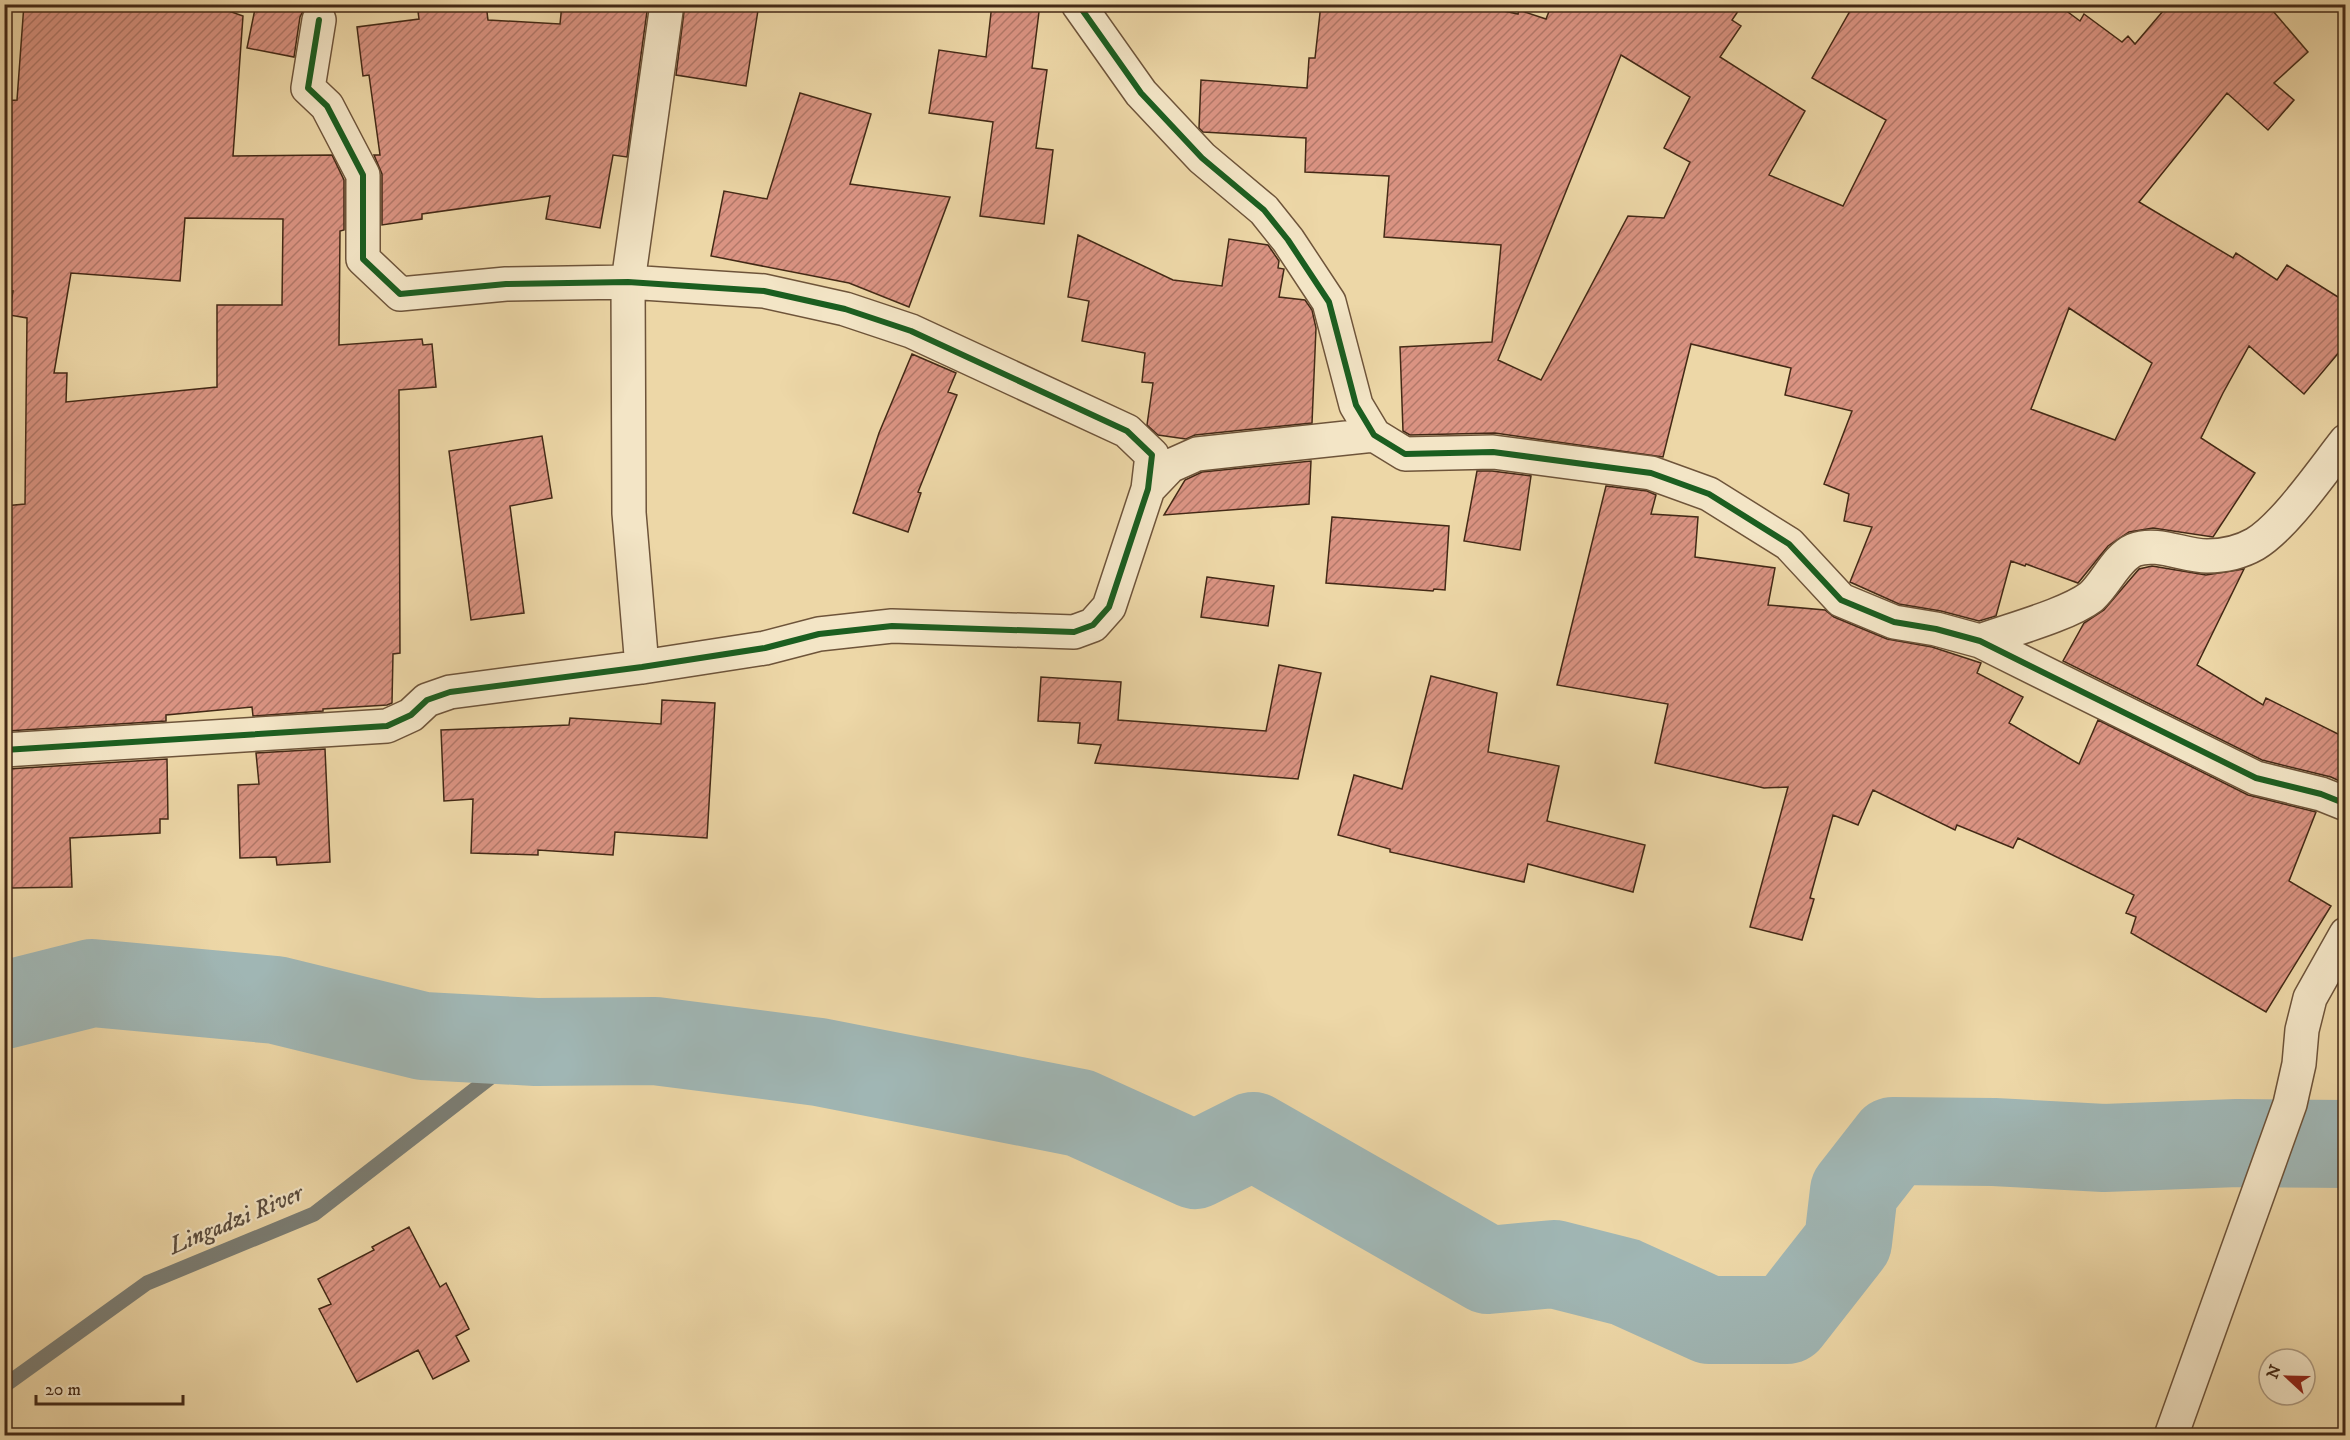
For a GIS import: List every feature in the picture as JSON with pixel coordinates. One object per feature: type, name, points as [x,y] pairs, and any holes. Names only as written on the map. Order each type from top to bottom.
[{"type":"street","points":[[642,667],[629,513],[628,282],[667,4]]},
{"type":"street","points":[[1078,4],[1141,93],[1202,158],[1264,210],[1288,240],[1329,302],[1356,405],[1374,435],[1405,454],[1493,452],[1651,473],[1709,494],[1789,544],[1841,600],[1894,622],[1936,629],[1980,641],[2256,778],[2320,794],[2346,804]]},
{"type":"street","points":[[4,750],[387,726],[411,715],[427,700],[450,692],[642,667],[765,648],[819,634],[892,626],[1074,632],[1093,625],[1109,607],[1148,489],[1152,455],[1127,432],[911,331],[845,309],[764,291],[628,282],[506,284],[400,294],[363,259],[363,175],[327,106],[308,88],[319,20]]},
{"type":"street","points":[[1148,489],[1170,466],[1197,454],[1374,435]]},
{"type":"street","points":[[1980,641],[2073,608],[2090,597],[2119,563],[2134,550],[2152,548],[2205,556],[2229,554],[2255,544],[2276,528],[2346,441]]},
{"type":"street","points":[[2174,1429],[2290,1104],[2299,1064],[2302,1029],[2310,998],[2346,934]]},
{"type":"building","points":[[24,4],[209,4],[243,16],[233,156],[332,155],[344,180],[344,230],[340,231],[339,345],[422,339],[423,345],[432,344],[436,387],[399,390],[400,653],[393,654],[392,703],[253,716],[252,707],[166,715],[166,721],[7,731],[4,707],[4,506],[25,504],[27,318],[9,315],[13,291],[4,290],[4,101],[17,100]],"holes":[[[185,218],[283,219],[282,305],[217,305],[217,387],[66,402],[67,373],[54,373],[71,273],[180,281]]]},
{"type":"building","points":[[256,4],[307,4],[300,17],[294,57],[247,48]]},
{"type":"building","points":[[417,4],[486,4],[488,20],[560,24],[562,4],[648,4],[627,157],[613,155],[600,228],[546,219],[550,196],[422,214],[422,219],[382,225],[382,174],[374,155],[380,155],[369,75],[363,76],[357,27],[419,19]]},
{"type":"building","points":[[685,4],[759,4],[746,86],[676,75]]},
{"type":"building","points":[[992,4],[1040,4],[1032,68],[1047,70],[1036,148],[1053,150],[1044,224],[980,216],[993,122],[929,113],[939,50],[986,57]]},
{"type":"building","points":[[1321,4],[1471,4],[1518,14],[1519,10],[1546,19],[1552,4],[1743,4],[1732,20],[1741,26],[1720,57],[1805,111],[1769,175],[1843,206],[1886,120],[1812,78],[1854,4],[2057,4],[2080,21],[2084,14],[2122,42],[2128,36],[2135,44],[2169,4],[2267,4],[2308,52],[2274,83],[2294,100],[2268,130],[2227,93],[2139,202],[2233,258],[2236,253],[2277,280],[2287,265],[2346,302],[2346,344],[2304,394],[2249,346],[2201,438],[2255,473],[2213,537],[2153,528],[2129,532],[2108,546],[2078,583],[2026,564],[2025,566],[2011,561],[1996,616],[1979,621],[1941,611],[1899,604],[1850,582],[1872,527],[1844,521],[1849,494],[1824,484],[1852,411],[1785,395],[1791,368],[1691,344],[1663,457],[1495,433],[1410,435],[1403,431],[1400,347],[1492,342],[1501,245],[1384,237],[1389,176],[1305,172],[1306,138],[1203,132],[1199,128],[1201,80],[1307,88],[1309,58],[1315,58]],"holes":[[[1621,55],[1690,97],[1664,148],[1690,162],[1664,218],[1628,216],[1541,380],[1498,360]],[[2069,308],[2152,363],[2115,440],[2031,409]]]},
{"type":"building","points":[[800,93],[871,114],[850,184],[950,197],[909,307],[849,283],[711,256],[724,191],[767,199]]},
{"type":"building","points":[[1078,235],[1173,280],[1222,286],[1229,239],[1268,245],[1279,261],[1278,268],[1284,269],[1279,297],[1305,300],[1312,310],[1316,328],[1312,423],[1195,435],[1186,439],[1158,435],[1147,425],[1153,383],[1142,382],[1145,353],[1082,341],[1089,301],[1068,297]]},
{"type":"building","points":[[912,354],[956,373],[948,392],[957,395],[918,492],[921,493],[908,532],[853,513],[879,433]]},
{"type":"building","points":[[542,436],[552,498],[510,506],[524,613],[471,620],[449,451]]},
{"type":"building","points":[[1311,461],[1309,504],[1164,515],[1185,480],[1202,472]]},
{"type":"building","points":[[1477,471],[1531,476],[1520,550],[1464,541]]},
{"type":"building","points":[[1606,486],[1647,491],[1656,495],[1651,514],[1698,517],[1695,557],[1775,568],[1768,605],[1825,610],[1834,617],[1887,639],[1932,647],[1981,663],[1977,673],[2023,697],[2009,723],[2079,764],[2098,720],[2248,795],[2316,812],[2289,881],[2331,906],[2266,1012],[2131,933],[2136,917],[2126,913],[2134,895],[2018,838],[2013,848],[1957,825],[1955,830],[1873,790],[1858,825],[1833,815],[1810,898],[1814,899],[1802,940],[1750,927],[1788,787],[1764,788],[1655,763],[1668,704],[1557,685]]},
{"type":"building","points":[[1332,517],[1449,526],[1445,590],[1326,583]]},
{"type":"building","points":[[2152,566],[2206,575],[2244,569],[2197,665],[2263,705],[2266,698],[2346,738],[2346,784],[2331,777],[2262,760],[2063,661],[2084,623],[2104,610],[2139,569]]},
{"type":"building","points":[[1207,577],[1274,586],[1268,626],[1201,617]]},
{"type":"building","points":[[1279,665],[1321,673],[1298,779],[1095,763],[1101,745],[1078,743],[1080,723],[1038,721],[1041,677],[1121,682],[1118,720],[1266,731]]},
{"type":"building","points":[[1431,676],[1497,693],[1488,752],[1559,766],[1547,821],[1645,845],[1633,892],[1528,864],[1524,882],[1390,852],[1390,849],[1338,835],[1354,775],[1402,789]]},
{"type":"building","points":[[662,700],[715,703],[707,838],[615,832],[613,855],[538,850],[538,855],[471,853],[473,799],[444,801],[441,730],[569,725],[570,718],[661,724]]},
{"type":"building","points":[[325,749],[330,862],[277,865],[276,857],[240,858],[238,785],[259,784],[256,753]]},
{"type":"building","points":[[167,759],[168,819],[160,819],[160,833],[70,838],[72,887],[11,888],[8,769]]},
{"type":"building","points":[[409,1227],[440,1287],[446,1283],[469,1329],[456,1336],[469,1361],[433,1379],[418,1350],[357,1382],[319,1309],[331,1304],[318,1279],[374,1250],[372,1247]]},
{"type":"waterway","points":[[4,1005],[92,983],[276,1000],[423,1036],[536,1042],[655,1041],[819,1062],[1080,1113],[1195,1165],[1253,1136],[1488,1270],[1554,1264],[1625,1282],[1709,1320],[1787,1320],[1848,1242],[1854,1191],[1893,1141],[1994,1142],[2104,1148],[2237,1143],[2346,1144]]},
{"type":"waterway","name":"Lingadzi River","points":[[4,1386],[147,1283],[314,1214],[536,1042]]},
{"type":"cycle path","points":[[1078,4],[1141,93],[1202,158],[1264,210],[1288,240],[1329,302],[1356,405],[1374,435],[1405,454],[1493,452],[1651,473],[1709,494],[1789,544],[1841,600],[1894,622],[1936,629],[1980,641],[2256,778],[2321,794],[2346,804]]},
{"type":"cycle path","points":[[4,750],[387,726],[411,715],[427,700],[450,692],[642,667],[765,648],[819,634],[892,626],[1074,632],[1093,625],[1109,607],[1148,489],[1152,455],[1127,431],[911,331],[845,309],[764,291],[628,282],[506,284],[400,294],[363,259],[363,175],[327,106],[308,88],[319,20]]}]
